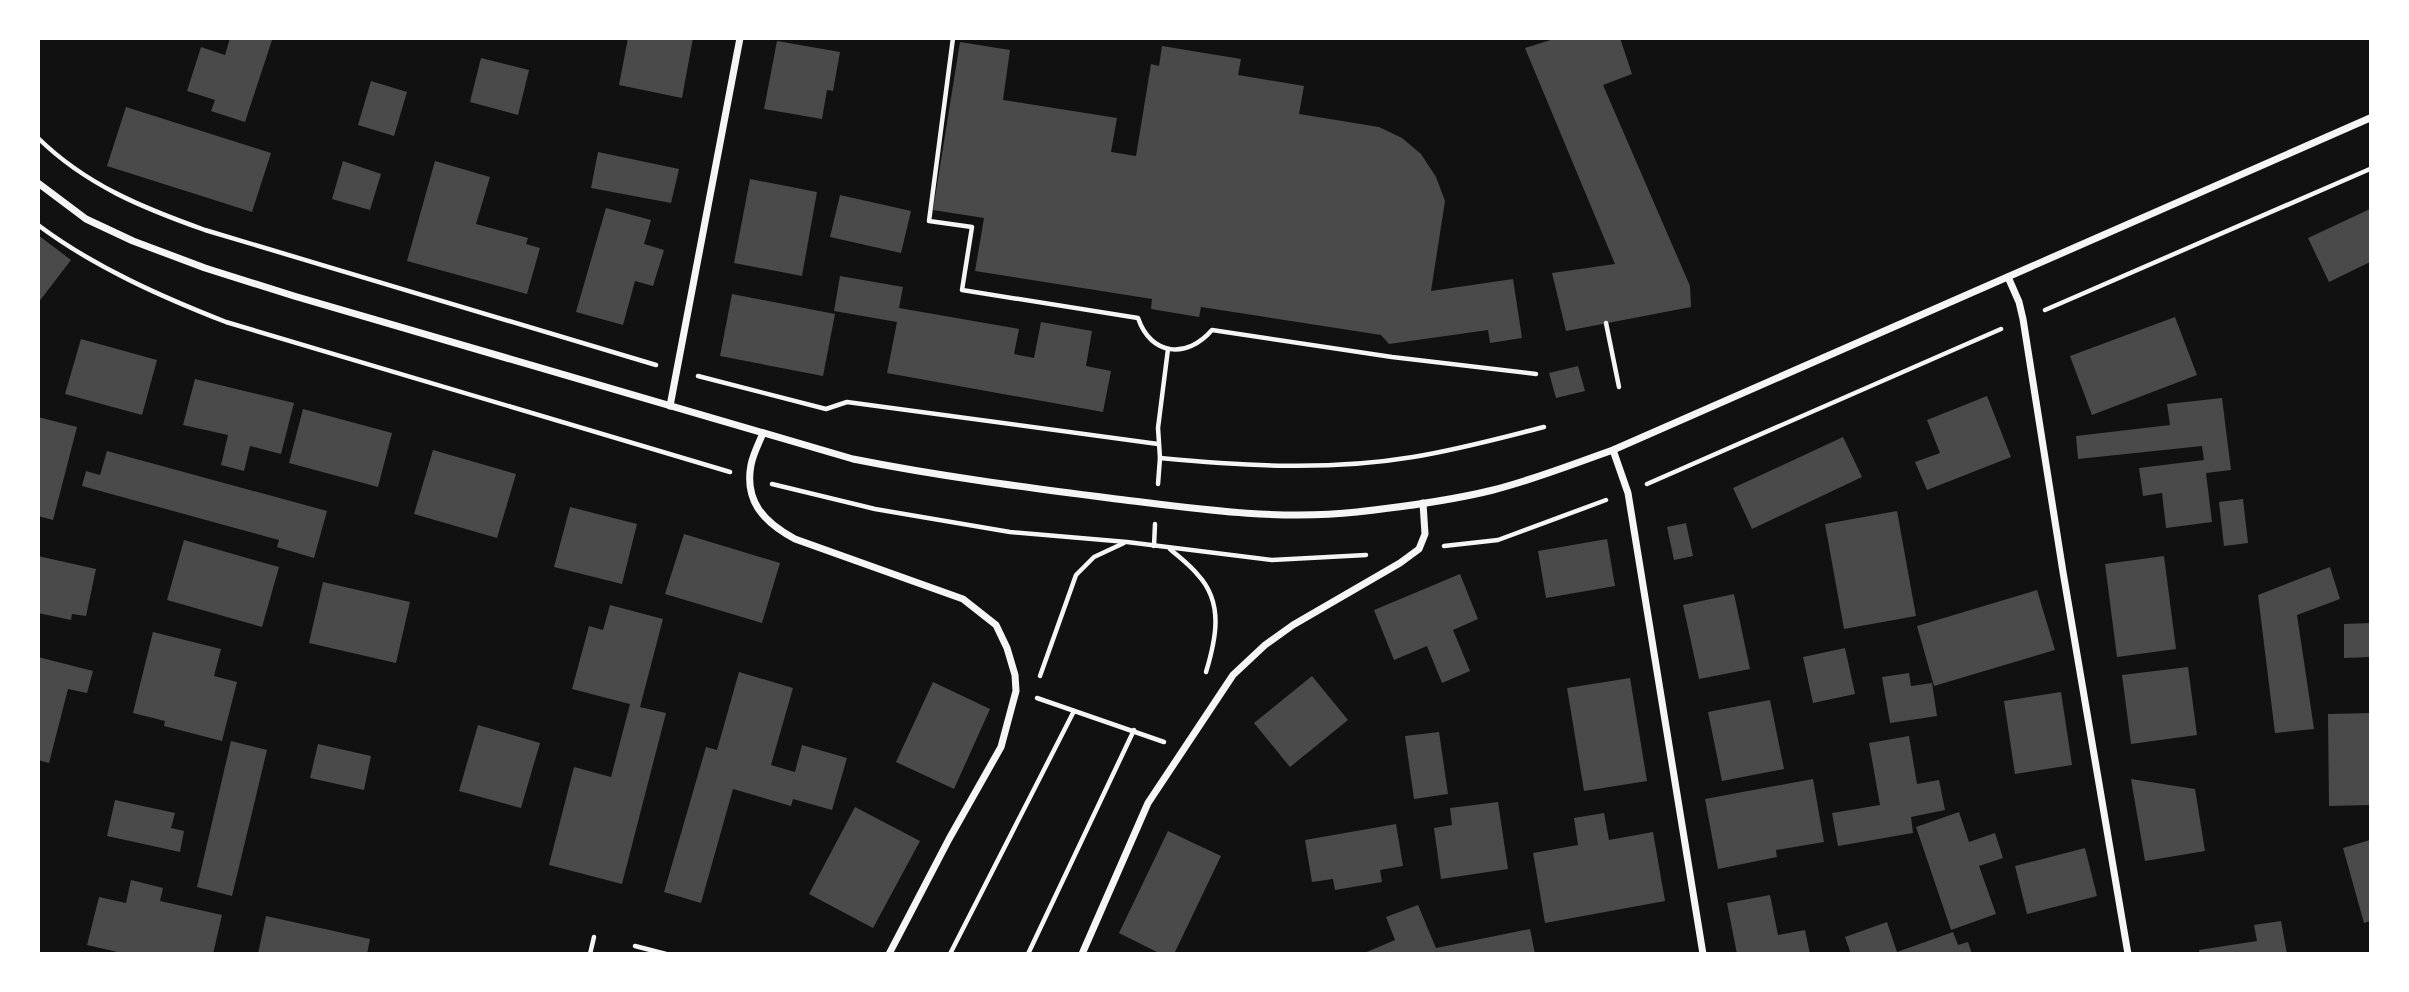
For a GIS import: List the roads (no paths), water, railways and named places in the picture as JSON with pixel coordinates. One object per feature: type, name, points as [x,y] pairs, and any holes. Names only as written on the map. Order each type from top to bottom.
[{"type":"street","points":[[670,406],[679,371],[740,38]]},
{"type":"street","points":[[38,183],[86,219],[133,241],[205,268],[853,459],[908,470],[1156,505],[1291,514],[1354,512],[1492,490],[1613,450],[2371,118]]},
{"type":"street","points":[[2008,277],[2023,319],[2128,954]]},
{"type":"street","points":[[763,433],[751,465],[751,495],[759,512],[774,528],[795,540],[963,599],[996,625],[1007,648],[1015,675],[1016,691],[1001,747],[889,954]]},
{"type":"street","points":[[1613,450],[1628,493],[1703,954]]},
{"type":"street","points":[[1082,954],[1148,803],[1233,675],[1265,645],[1293,625],[1400,563],[1419,549],[1425,534],[1423,503]]}]
